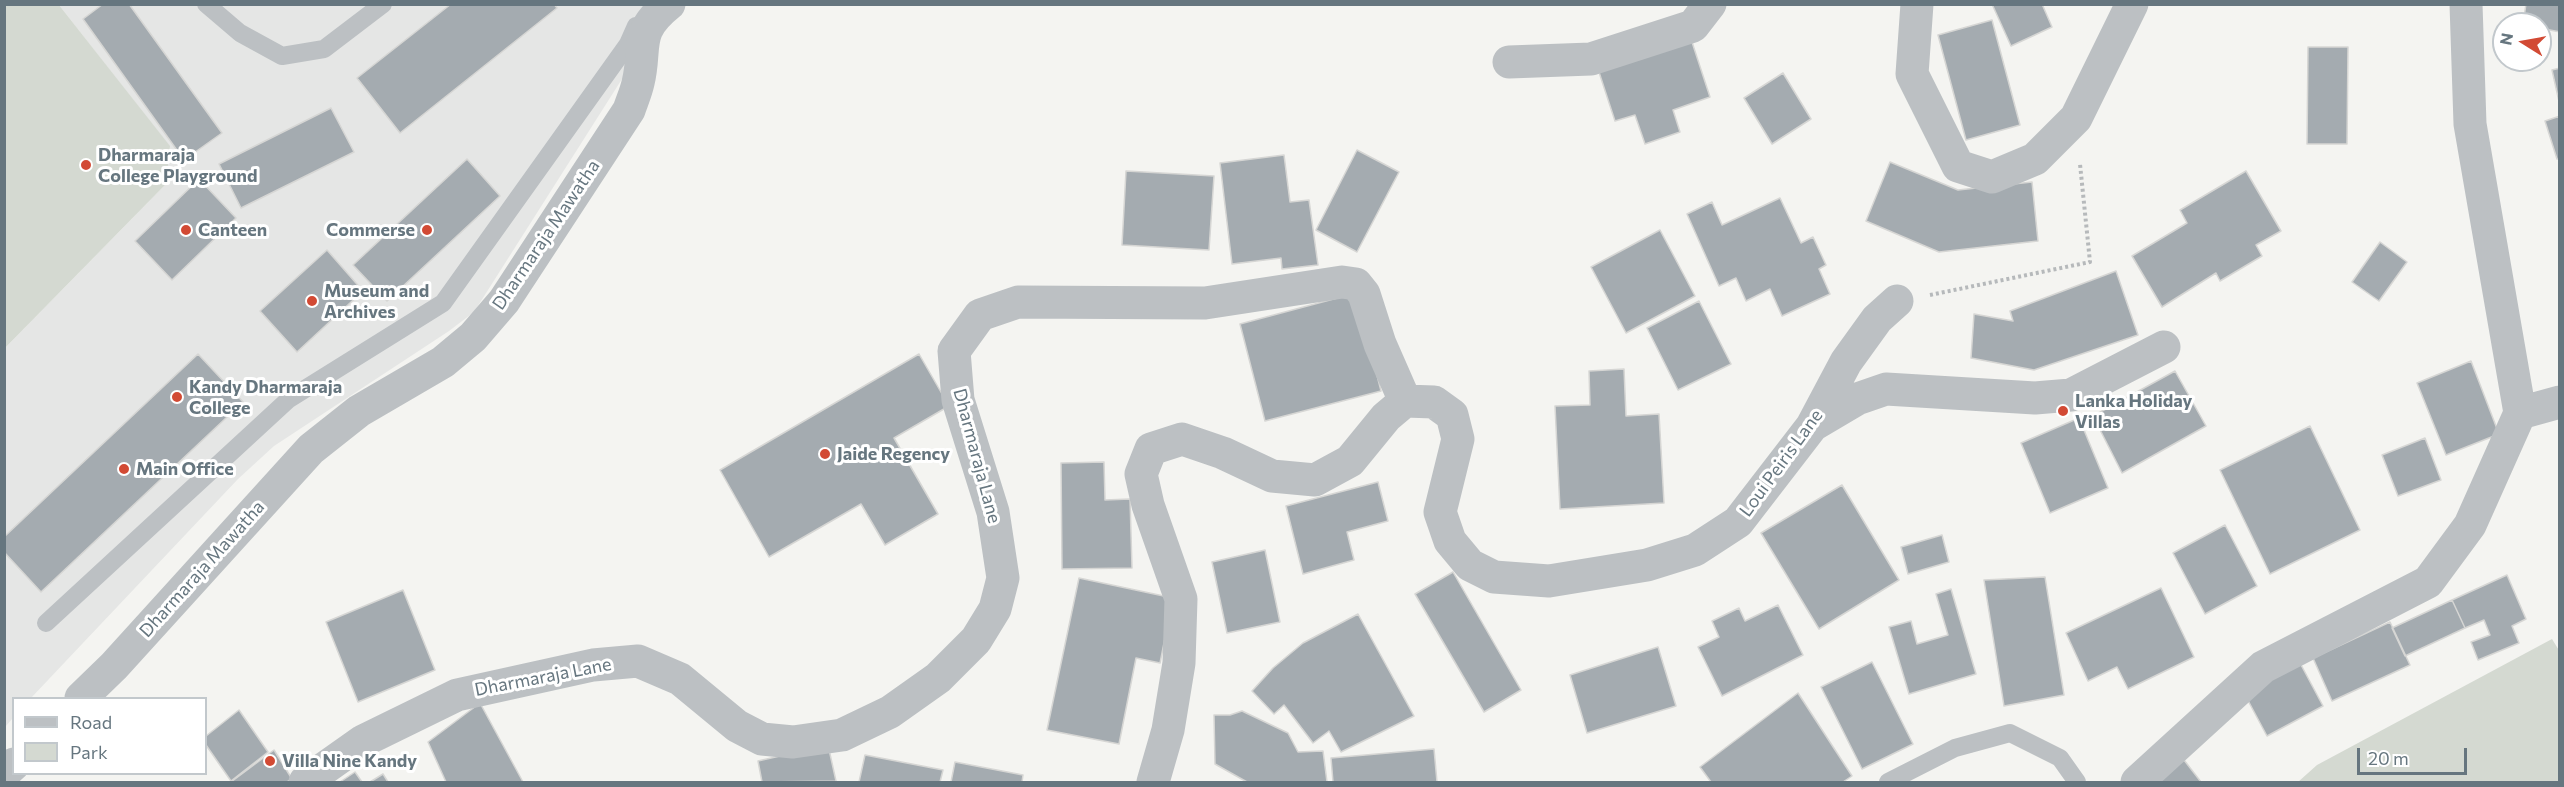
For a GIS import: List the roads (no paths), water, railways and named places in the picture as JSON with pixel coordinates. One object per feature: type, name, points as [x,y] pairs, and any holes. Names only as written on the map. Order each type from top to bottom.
[{"type":"street","name":"Dharmaraja Mawatha","points":[[83,697],[114,666],[311,449],[359,411],[443,362],[473,337],[504,301],[629,110],[639,82],[640,52],[645,31],[654,16],[669,4]]},
{"type":"street","points":[[1509,62],[1591,59],[1693,26],[1710,4]]},
{"type":"street","points":[[1917,4],[1912,74],[1958,166],[1992,177],[2035,159],[2076,118],[2132,4]]},
{"type":"street","points":[[2137,783],[2263,667],[2428,582],[2470,525],[2520,413],[2470,124],[2466,4]]},
{"type":"street","name":"Dharmaraja Lane","points":[[305,783],[363,741],[457,695],[593,665],[638,661],[680,679],[737,726],[762,740],[793,742],[842,735],[890,712],[938,678],[976,640],[995,609],[1001,588],[1003,578],[993,512],[958,400],[954,351],[980,315],[999,308],[1018,302],[1205,303],[1342,282],[1356,284],[1364,294],[1380,344],[1405,401]]},
{"type":"street","name":"Loui Peiris Lane","points":[[1405,401],[1434,402],[1452,415],[1458,439],[1440,512],[1450,541],[1470,565],[1494,577],[1548,581],[1647,565],[1695,550],[1738,522],[1812,426],[1846,362],[1877,320],[1897,301]]},
{"type":"street","points":[[1812,426],[1857,399],[1886,390],[2036,398],[2071,395],[2164,347]]},
{"type":"street","points":[[1153,783],[1168,730],[1179,663],[1181,599],[1148,505],[1143,484],[1142,474],[1151,449],[1182,439],[1223,453],[1272,476],[1315,480],[1350,461],[1386,417],[1405,401]]},
{"type":"street","points":[[2520,413],[2559,402]]},
{"type":"lane","points":[[206,4],[240,33],[282,56],[324,49],[383,4]]},
{"type":"lane","points":[[46,623],[289,399],[443,303],[628,44],[645,4]]},
{"type":"lane","points":[[1888,783],[1955,748],[2010,733],[2060,758],[2077,783]]},
{"type":"place","name":"Dharmaraja College Playground","points":[[86,165]]},
{"type":"place","name":"Canteen","points":[[186,230]]},
{"type":"place","name":"Commerse","points":[[427,230]]},
{"type":"place","name":"Museum and Archives","points":[[312,301]]},
{"type":"place","name":"Kandy Dharmaraja College","points":[[177,397]]},
{"type":"place","name":"Lanka Holiday Villas","points":[[2063,411]]},
{"type":"place","name":"Jaide Regency","points":[[825,454]]},
{"type":"place","name":"Main Office","points":[[124,469]]},
{"type":"place","name":"Villa Nine Kandy","points":[[270,761]]}]
